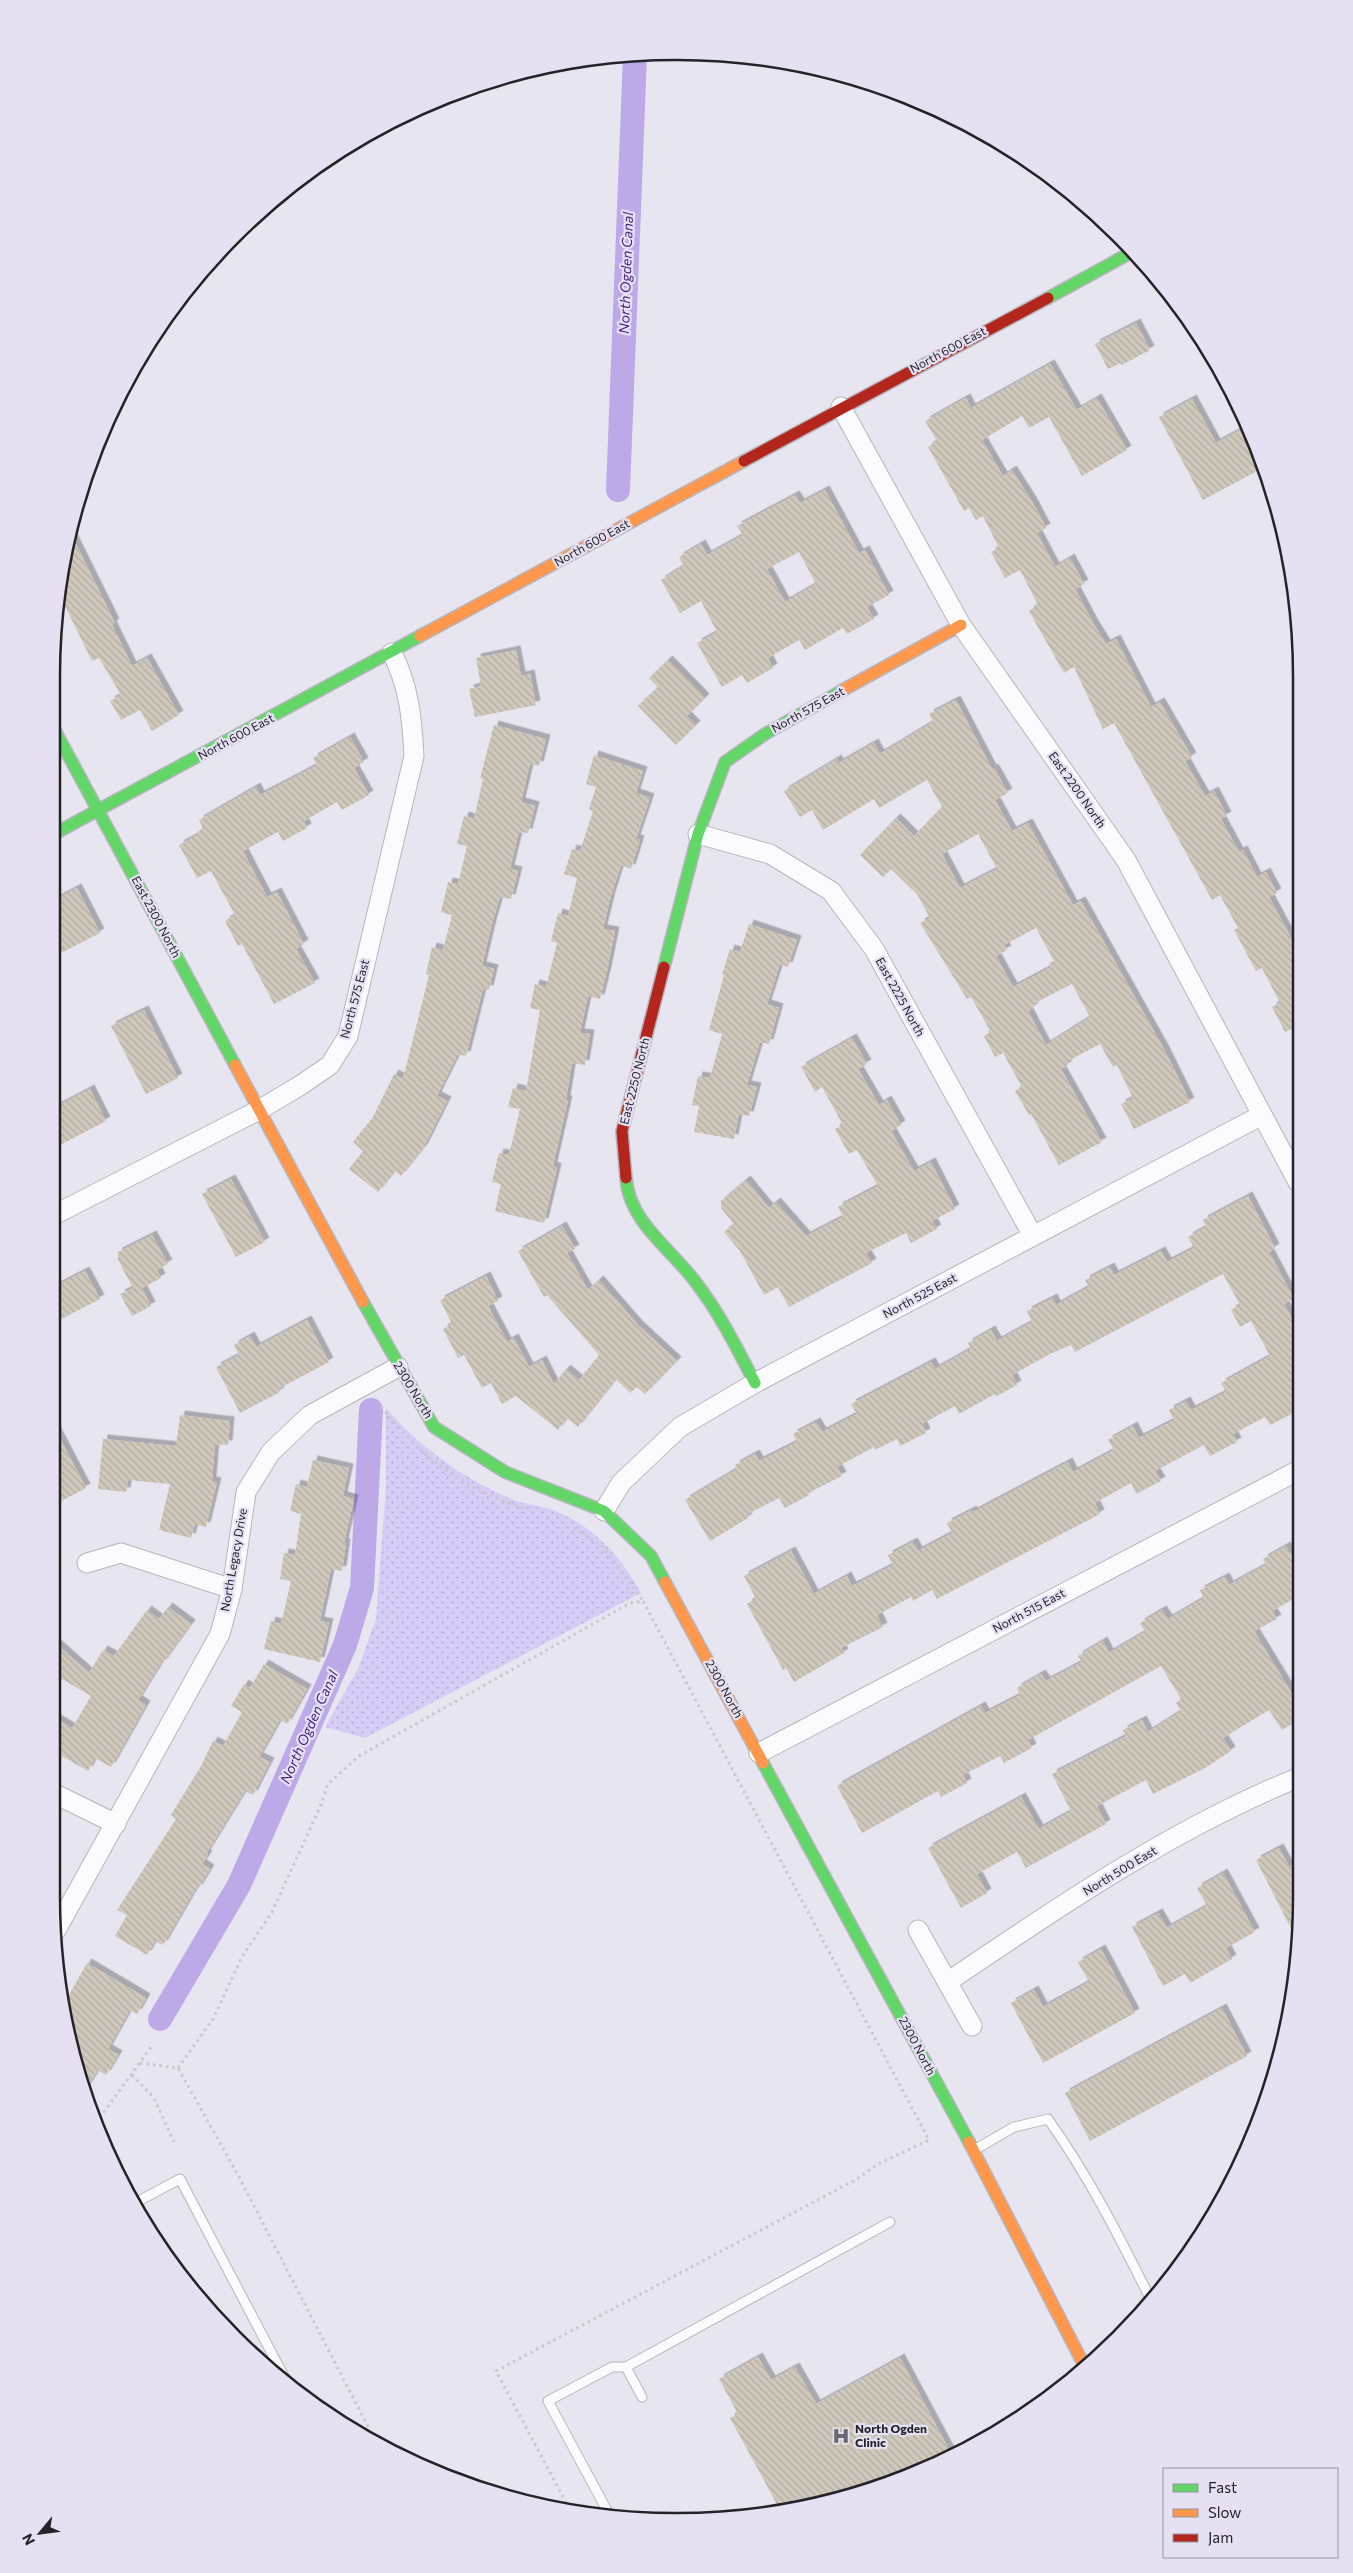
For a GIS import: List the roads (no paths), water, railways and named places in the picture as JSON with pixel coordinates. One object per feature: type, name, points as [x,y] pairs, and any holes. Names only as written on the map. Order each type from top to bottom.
[{"type":"street","name":"North 600 East","points":[[60,831],[392,653],[841,407],[1126,255]]},
{"type":"street","name":"East 2200 North","points":[[841,407],[961,625],[1126,860],[1293,1173]]},
{"type":"street","name":"North 575 East","points":[[698,834],[725,762],[765,734],[961,625]]},
{"type":"street","name":"North 575 East","points":[[60,1212],[259,1110],[330,1065],[348,1036],[414,756],[412,711],[402,673],[392,653]]},
{"type":"street","name":"East 2300 North","points":[[60,740],[259,1110]]},
{"type":"street","name":"East 2225 North","points":[[698,834],[770,854],[831,891],[874,949],[1034,1236]]},
{"type":"street","name":"East 2250 North","points":[[698,834],[622,1131],[627,1196],[662,1248],[697,1283],[740,1354],[755,1383]]},
{"type":"street","name":"2300 North","points":[[259,1110],[398,1367],[434,1427],[505,1472],[604,1511],[651,1556],[974,2151],[1082,2361]]},
{"type":"street","name":"North 525 East","points":[[604,1511],[621,1483],[680,1427],[755,1383],[1262,1115]]},
{"type":"street","name":"North Legacy Drive","points":[[61,1922],[220,1634],[232,1589],[246,1492],[271,1452],[310,1415],[398,1367]]},
{"type":"street","name":"North 515 East","points":[[759,1753],[1293,1473]]},
{"type":"street","points":[[87,1563],[121,1553],[232,1589]]},
{"type":"street","name":"North 500 East","points":[[948,1981],[1128,1863],[1268,1790],[1293,1781]]},
{"type":"street","points":[[60,1796],[116,1824]]},
{"type":"street","points":[[918,1930],[972,2026]]},
{"type":"lane","points":[[974,2151],[1014,2128],[1048,2119],[1068,2147],[1148,2294]]},
{"type":"lane","points":[[140,2200],[180,2179],[280,2368]]},
{"type":"lane","points":[[606,2509],[548,2402],[612,2367],[626,2367],[890,2222]]},
{"type":"lane","points":[[626,2367],[642,2397]]},
{"type":"waterway","name":"North Ogden Canal","points":[[618,490],[635,61]]},
{"type":"waterway","name":"North Ogden Canal","points":[[160,2019],[239,1885],[345,1645],[362,1588],[371,1410]]},
{"type":"place","name":"North Ogden Clinic","points":[[841,2436]]}]
